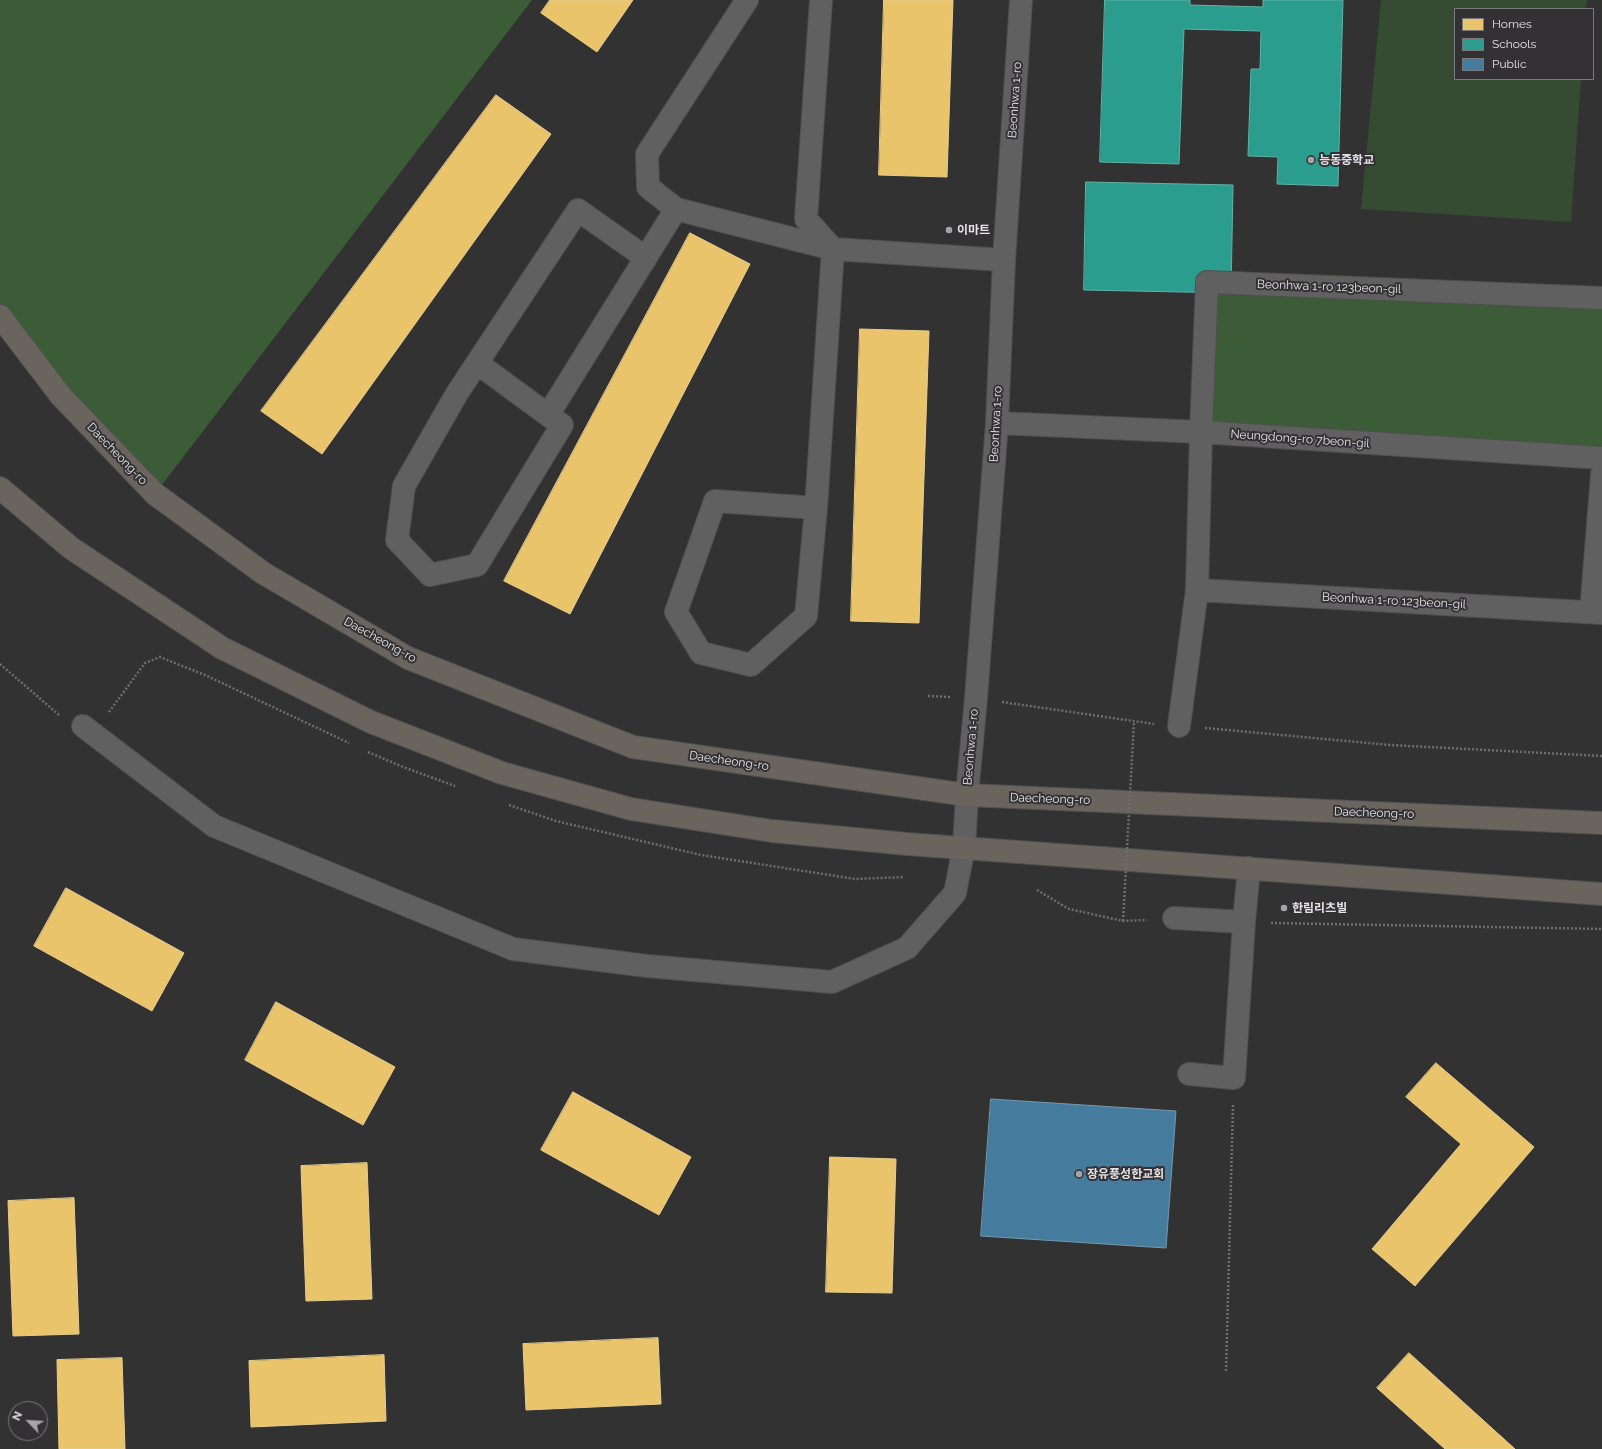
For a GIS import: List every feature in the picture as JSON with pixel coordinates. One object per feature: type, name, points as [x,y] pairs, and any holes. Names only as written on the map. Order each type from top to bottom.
[{"type":"main road","name":"Daecheong-ro","points":[[0,316],[61,396],[155,494],[263,573],[408,658],[633,747],[967,795],[1602,823]]},
{"type":"main road","points":[[0,488],[71,548],[222,648],[371,722],[502,773],[631,809],[772,830],[908,844],[1602,894]]},
{"type":"street","points":[[747,0],[647,154],[648,188],[676,209],[833,249],[1004,260]]},
{"type":"street","points":[[816,508],[715,500],[676,612],[701,653],[751,665],[806,616],[816,508],[833,249],[806,219],[821,0]]},
{"type":"street","name":"Beonhwa 1-ro","points":[[84,726],[214,826],[513,949],[647,966],[832,982],[907,948],[955,893],[964,847],[997,423],[1004,260],[1021,0]]},
{"type":"street","points":[[548,415],[676,209]]},
{"type":"street","points":[[477,363],[562,425],[477,565],[430,576],[397,540],[404,486],[456,395],[477,363],[578,210],[646,258]]},
{"type":"street","name":"Beonhwa 1-ro 123beon-gil","points":[[1201,432],[1207,282],[1602,298]]},
{"type":"street","name":"Neungdong-ro 7beon-gil","points":[[997,423],[1201,432],[1602,458]]},
{"type":"street","points":[[1179,726],[1197,590],[1201,432]]},
{"type":"street","name":"Beonhwa 1-ro 123beon-gil","points":[[1197,590],[1597,613],[1602,474]]},
{"type":"street","points":[[1189,1074],[1234,1078],[1249,868]]},
{"type":"street","points":[[1174,918],[1244,922]]},
{"type":"path","points":[[976,698],[1134,722],[1390,745],[1602,756]]},
{"type":"path","points":[[1123,921],[1134,722]]},
{"type":"path","points":[[1037,890],[1069,909],[1123,921],[1174,918]]},
{"type":"path","points":[[1244,922],[1602,929]]},
{"type":"path","points":[[1226,1371],[1234,1078]]},
{"type":"green space","points":[[0,0],[532,0],[155,494],[0,316]]},
{"type":"green space","points":[[1381,0],[1587,0],[1586,8],[1454,8],[1454,80],[1581,80],[1571,222],[1361,209]]},
{"type":"green space","points":[[1207,282],[1602,298],[1602,458],[1201,432]]},
{"type":"building: Homes","points":[[550,0],[633,0],[597,52],[541,13]]},
{"type":"building: Homes","points":[[884,0],[953,0],[947,177],[879,175]]},
{"type":"building: Homes","points":[[496,95],[551,134],[322,454],[261,411]]},
{"type":"building: Homes","points":[[690,233],[750,264],[570,614],[504,581]]},
{"type":"building: Homes","points":[[860,329],[929,331],[919,623],[851,621]]},
{"type":"building: Homes","points":[[66,888],[184,953],[152,1011],[34,946]]},
{"type":"building: Homes","points":[[276,1002],[395,1067],[363,1125],[245,1060]]},
{"type":"building: Homes","points":[[1436,1063],[1534,1147],[1415,1286],[1372,1249],[1461,1144],[1406,1097]]},
{"type":"building: Homes","points":[[573,1092],[691,1157],[659,1215],[541,1150]]},
{"type":"building: Homes","points":[[830,1157],[896,1159],[892,1293],[826,1292]]},
{"type":"building: Homes","points":[[367,1163],[372,1299],[306,1301],[301,1166]]},
{"type":"building: Homes","points":[[74,1198],[79,1334],[13,1336],[8,1201]]},
{"type":"building: Homes","points":[[658,1338],[661,1404],[526,1410],[523,1344]]},
{"type":"building: Homes","points":[[1409,1353],[1515,1449],[1445,1449],[1377,1388]]},
{"type":"building: Homes","points":[[384,1355],[386,1421],[251,1427],[249,1361]]},
{"type":"building: Homes","points":[[122,1358],[125,1449],[59,1449],[57,1360]]},
{"type":"building: Schools","points":[[1105,0],[1190,0],[1190,5],[1263,7],[1263,0],[1343,0],[1338,186],[1277,184],[1278,157],[1248,156],[1251,69],[1260,69],[1261,31],[1184,29],[1179,164],[1100,162]]},
{"type":"building: Schools","points":[[1086,182],[1233,185],[1231,293],[1084,290]]},
{"type":"building: Public","name":"장유풍성한교회","points":[[991,1099],[1176,1111],[1166,1248],[981,1236]]},
{"type":"place","name":"능동중학교","points":[[1311,160]]},
{"type":"place","name":"이마트","points":[[949,230]]},
{"type":"place","name":"한림리츠빌","points":[[1284,908]]},
{"type":"place","name":"장유풍성한교회","points":[[1079,1174]]}]
